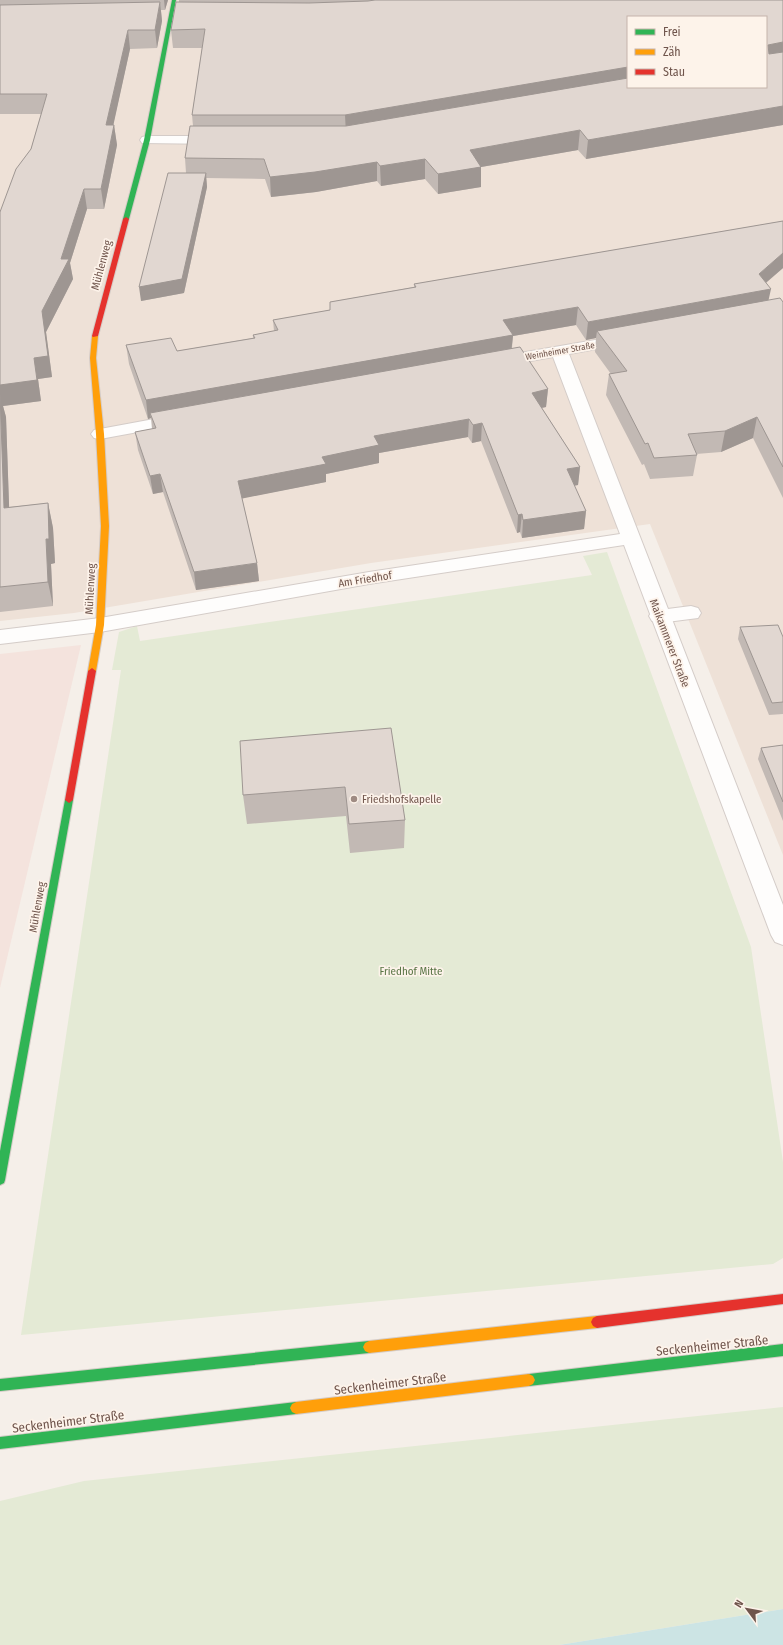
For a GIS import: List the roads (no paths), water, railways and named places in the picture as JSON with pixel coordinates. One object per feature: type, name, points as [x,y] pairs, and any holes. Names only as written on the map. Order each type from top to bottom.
[{"type":"street","name":"Mühlenweg","points":[[0,1180],[100,625],[105,526],[100,434],[93,358],[96,330],[147,140],[174,0]]},
{"type":"street","points":[[156,15],[187,15]]},
{"type":"street","points":[[147,140],[235,140]]},
{"type":"street","name":"Weinheimer Straße","points":[[481,365],[643,336]]},
{"type":"street","name":"Maikammerer Straße","points":[[559,351],[659,616],[783,935]]},
{"type":"street","points":[[100,434],[193,417]]},
{"type":"street","name":"Am Friedhof","points":[[0,637],[100,625],[369,578],[630,538]]},
{"type":"street","points":[[659,616],[691,612]]},
{"type":"street","points":[[0,1385],[545,1329],[783,1299]]},
{"type":"street","name":"Seckenheimer Straße","points":[[0,1443],[783,1350]]},
{"type":"water","points":[[783,1609],[783,1645],[559,1645]]},
{"type":"place","name":"Friedshofskapelle","points":[[354,799]]},
{"type":"park label","name":"Friedhof Mitte","points":[[411,971]]}]
